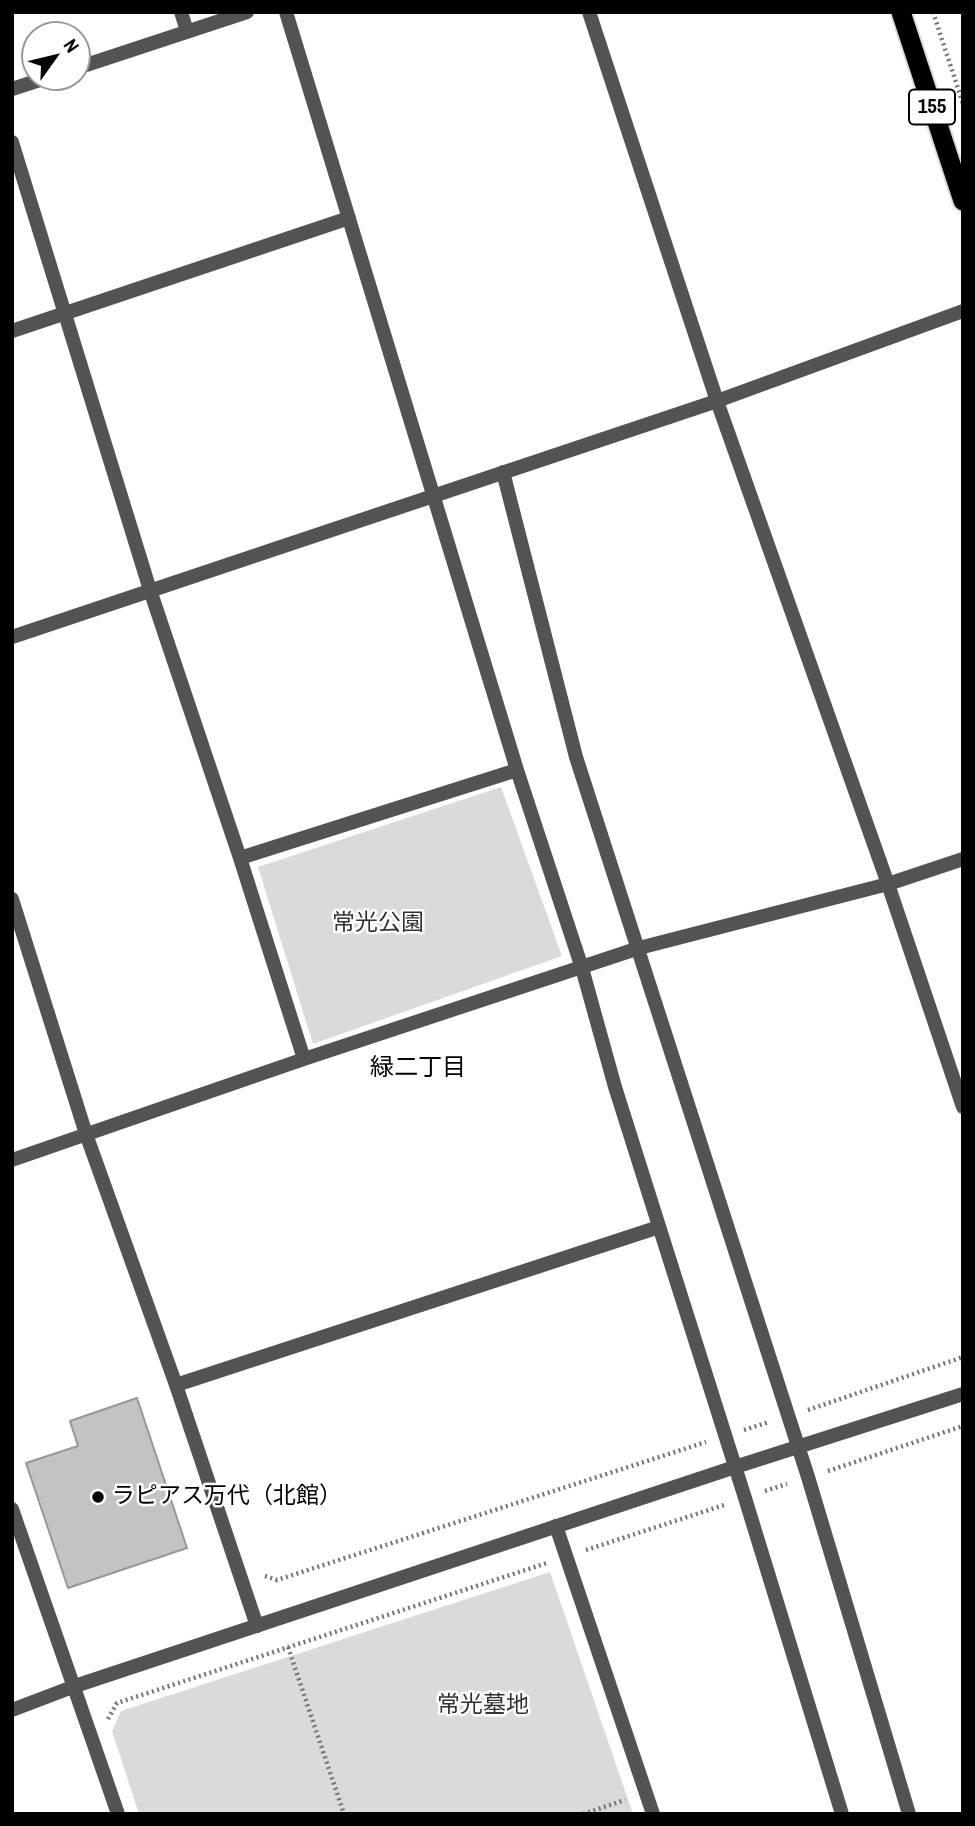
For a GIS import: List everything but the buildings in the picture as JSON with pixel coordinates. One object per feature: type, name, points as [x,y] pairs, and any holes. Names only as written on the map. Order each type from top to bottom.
[{"type":"highway","name":"155","points":[[901,12],[963,201]]},
{"type":"street","points":[[181,12],[187,30]]},
{"type":"street","points":[[91,63],[247,12]]},
{"type":"street","points":[[286,12],[517,770],[582,968],[615,1087],[842,1814]]},
{"type":"street","points":[[589,12],[717,401],[888,884],[963,1107]]},
{"type":"street","points":[[12,142],[150,590],[304,1059]]},
{"type":"street","points":[[12,331],[349,218]]},
{"type":"street","points":[[12,637],[717,401],[963,311]]},
{"type":"street","points":[[503,472],[576,757],[789,1416],[909,1814]]},
{"type":"street","points":[[240,858],[517,770]]},
{"type":"street","points":[[12,1160],[304,1059],[639,948],[888,884],[963,859]]},
{"type":"street","points":[[12,899],[86,1134],[176,1385],[257,1626]]},
{"type":"street","points":[[176,1385],[659,1227]]},
{"type":"street","points":[[12,1710],[75,1686],[556,1526],[963,1394]]},
{"type":"street","points":[[12,1509],[118,1814]]},
{"type":"street","points":[[556,1526],[653,1814]]},
{"type":"path","points":[[933,12],[963,104]]},
{"type":"path","points":[[242,1580],[260,1574],[277,1580],[789,1416],[963,1357]]},
{"type":"path","points":[[89,1727],[108,1720],[117,1703],[963,1426]]},
{"type":"path","points":[[288,1647],[344,1814]]},
{"type":"path","points":[[583,1814],[646,1793]]},
{"type":"green space","name":"常光公園","points":[[501,787],[562,956],[313,1044],[258,867]]},
{"type":"green space","name":"常光墓地","points":[[550,1572],[633,1814],[139,1814],[112,1731],[121,1711]]},
{"type":"place","name":"ラピアス万代（北館）","points":[[98,1497]]},
{"type":"district","name":"緑二丁目","points":[[418,1069]]}]
